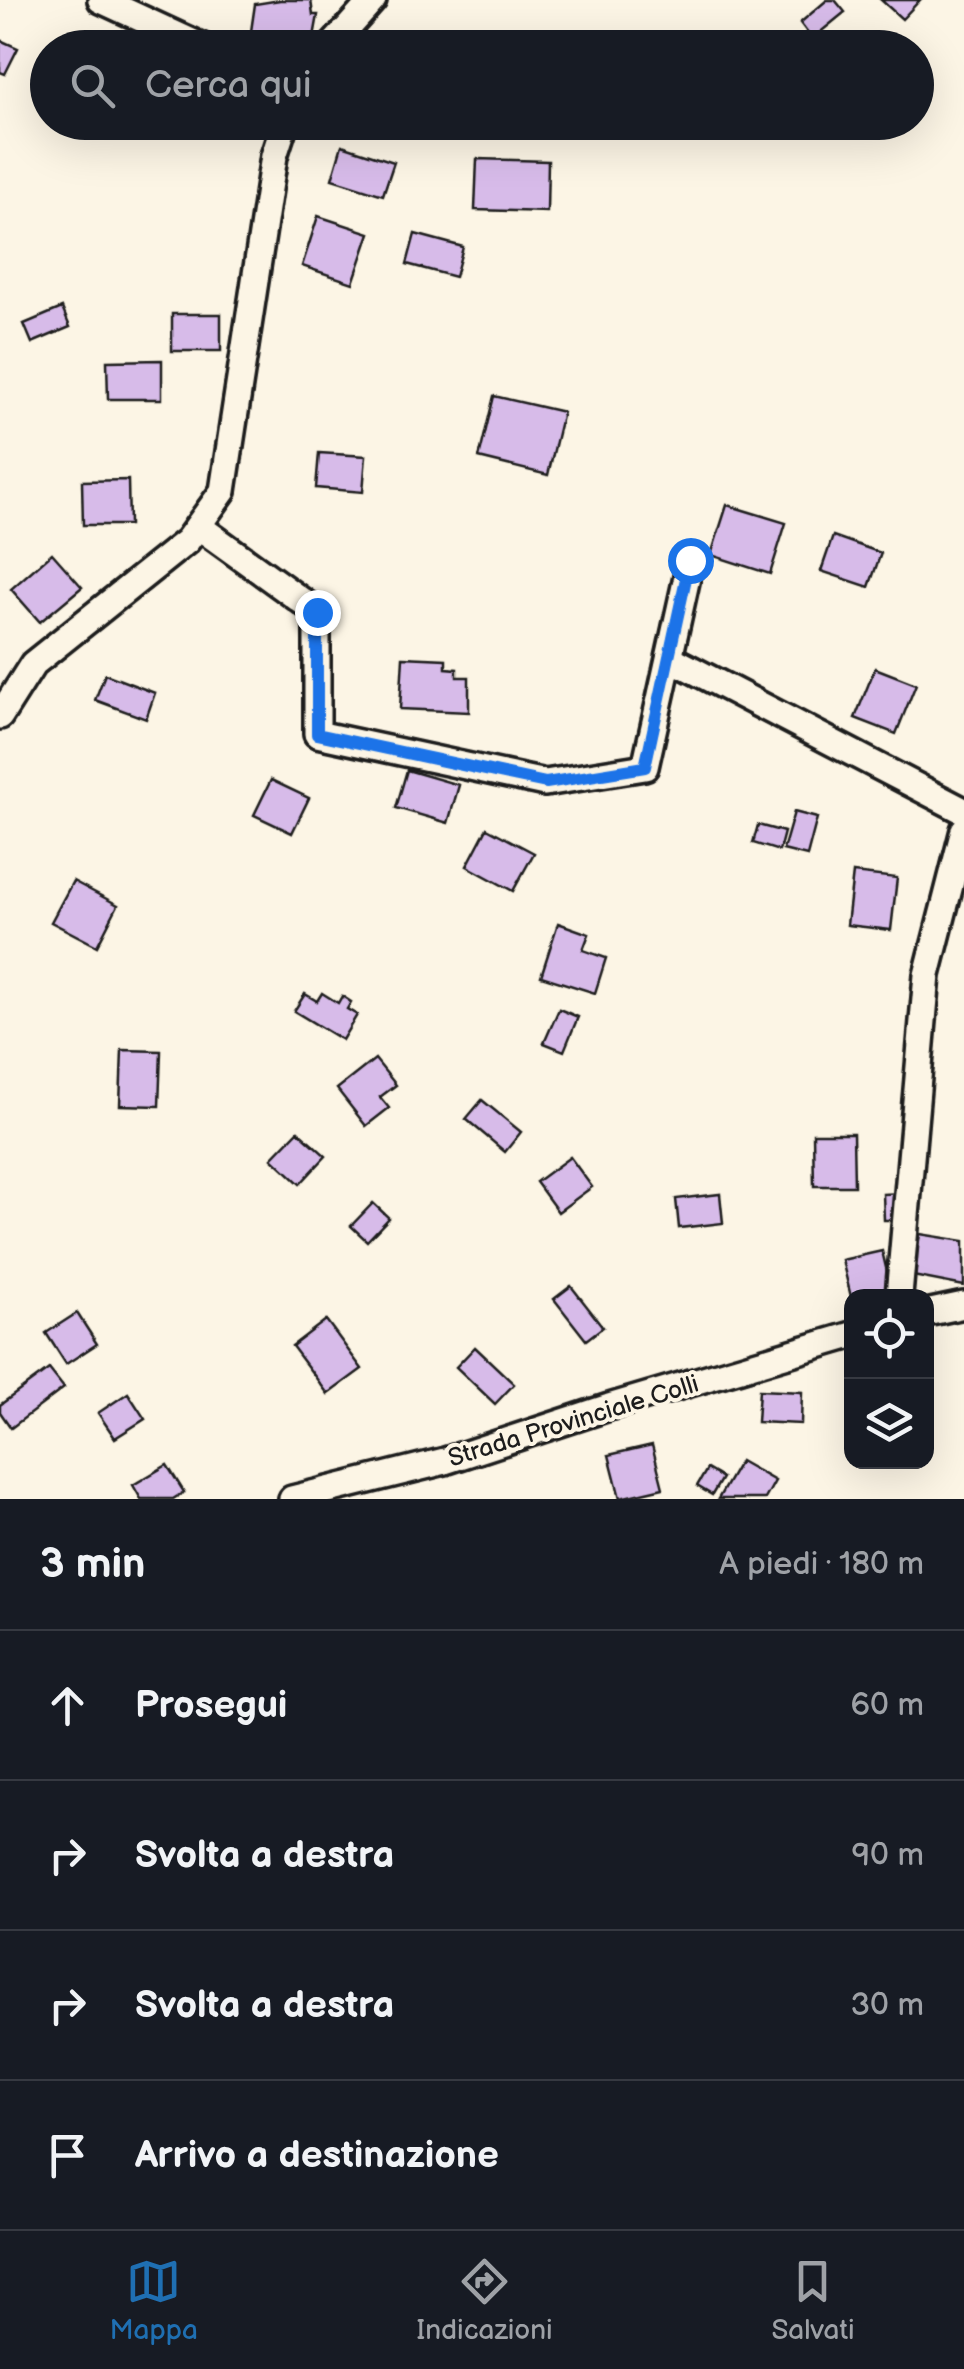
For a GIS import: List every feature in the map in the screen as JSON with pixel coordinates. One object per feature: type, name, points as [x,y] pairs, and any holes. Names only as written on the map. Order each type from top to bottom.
[{"type":"street","points":[[102,0],[166,30]]},
{"type":"street","points":[[346,30],[373,0]]},
{"type":"street","points":[[0,716],[33,664],[187,541],[223,491],[279,140]]},
{"type":"street","points":[[198,526],[317,612],[317,734],[546,783],[645,767],[690,560]]},
{"type":"street","points":[[670,658],[964,812]]},
{"type":"street","points":[[900,1289],[927,975],[964,830]]},
{"type":"street","points":[[934,1311],[964,1305]]},
{"type":"street","name":"Strada Provinciale Colli","points":[[292,1499],[445,1461],[609,1407],[844,1337]]},
{"type":"building","points":[[311,0],[313,15],[318,15],[315,30],[251,30],[255,4]]},
{"type":"building","points":[[827,0],[835,0],[845,12],[823,30],[805,30],[800,23]]},
{"type":"building","points":[[881,0],[920,0],[902,19]]},
{"type":"building","points":[[0,40],[18,48],[5,74],[0,72]]},
{"type":"building","points":[[342,145],[394,162],[383,195],[332,179]]},
{"type":"building","points":[[477,159],[548,161],[547,212],[475,210]]},
{"type":"building","points":[[318,216],[370,233],[353,283],[302,266]]},
{"type":"building","points":[[415,234],[463,247],[455,277],[407,264]]},
{"type":"building","points":[[62,308],[70,327],[32,343],[24,324]]},
{"type":"building","points":[[172,314],[221,314],[221,351],[172,351]]},
{"type":"building","points":[[162,360],[162,399],[108,399],[107,361]]},
{"type":"building","points":[[494,396],[563,412],[548,475],[479,458]]},
{"type":"building","points":[[319,453],[366,456],[363,492],[316,488]]},
{"type":"building","points":[[128,480],[129,525],[83,525],[82,481]]},
{"type":"building","points":[[727,505],[786,523],[770,574],[711,555]]},
{"type":"building","points":[[833,536],[881,553],[869,587],[821,571]]},
{"type":"building","points":[[52,553],[82,587],[40,622],[11,589]]},
{"type":"building","points":[[403,657],[446,659],[446,668],[457,669],[457,677],[469,677],[469,712],[400,709]]},
{"type":"building","points":[[875,668],[916,684],[896,734],[855,718]]},
{"type":"building","points":[[105,674],[155,693],[146,719],[95,700]]},
{"type":"building","points":[[407,770],[459,785],[448,823],[396,808]]},
{"type":"building","points":[[271,780],[309,798],[292,833],[254,815]]},
{"type":"building","points":[[794,812],[817,818],[807,856],[783,850]]},
{"type":"building","points":[[758,825],[784,832],[779,851],[753,843]]},
{"type":"building","points":[[487,828],[534,853],[513,891],[467,866]]},
{"type":"building","points":[[853,873],[897,878],[891,930],[847,925]]},
{"type":"building","points":[[73,881],[118,905],[97,946],[51,922]]},
{"type":"building","points":[[558,923],[589,934],[583,950],[606,958],[595,993],[541,976]]},
{"type":"building","points":[[322,993],[338,1003],[342,996],[351,1002],[347,1009],[357,1015],[342,1040],[294,1011],[305,994],[317,1001]]},
{"type":"building","points":[[559,1009],[578,1017],[564,1051],[544,1043]]},
{"type":"building","points":[[122,1050],[161,1051],[159,1106],[120,1105]]},
{"type":"building","points":[[375,1059],[396,1085],[380,1097],[389,1108],[366,1126],[337,1089]]},
{"type":"building","points":[[482,1100],[521,1132],[505,1152],[466,1119]]},
{"type":"building","points":[[298,1131],[326,1156],[300,1184],[272,1158]]},
{"type":"building","points":[[813,1133],[853,1133],[854,1186],[814,1186]]},
{"type":"building","points":[[570,1157],[592,1187],[558,1212],[536,1182]]},
{"type":"building","points":[[903,1193],[903,1220],[884,1220],[883,1194]]},
{"type":"building","points":[[720,1194],[723,1223],[679,1228],[676,1199]]},
{"type":"building","points":[[373,1203],[389,1218],[367,1241],[351,1226]]},
{"type":"building","points":[[920,1234],[964,1241],[964,1286],[913,1276]]},
{"type":"building","points":[[882,1251],[891,1289],[849,1289],[842,1260]]},
{"type":"building","points":[[571,1286],[603,1327],[586,1340],[554,1299]]},
{"type":"building","points":[[77,1313],[97,1344],[66,1364],[46,1333]]},
{"type":"building","points":[[326,1320],[362,1369],[328,1394],[292,1346]]},
{"type":"building","points":[[475,1347],[514,1384],[495,1404],[456,1367]]},
{"type":"building","points":[[49,1369],[64,1388],[11,1428],[0,1412],[0,1405]]},
{"type":"building","points":[[759,1390],[802,1392],[801,1424],[757,1422]]},
{"type":"building","points":[[128,1393],[145,1419],[115,1438],[98,1413]]},
{"type":"building","points":[[652,1445],[663,1488],[620,1498],[609,1455]]},
{"type":"building","points":[[740,1461],[775,1481],[765,1499],[718,1499]]},
{"type":"building","points":[[167,1465],[184,1492],[173,1499],[141,1499],[133,1485]]},
{"type":"building","points":[[707,1469],[722,1478],[712,1495],[697,1486]]},
{"type":"route","points":[[317,612],[317,734],[546,783],[645,767],[690,560]]}]
